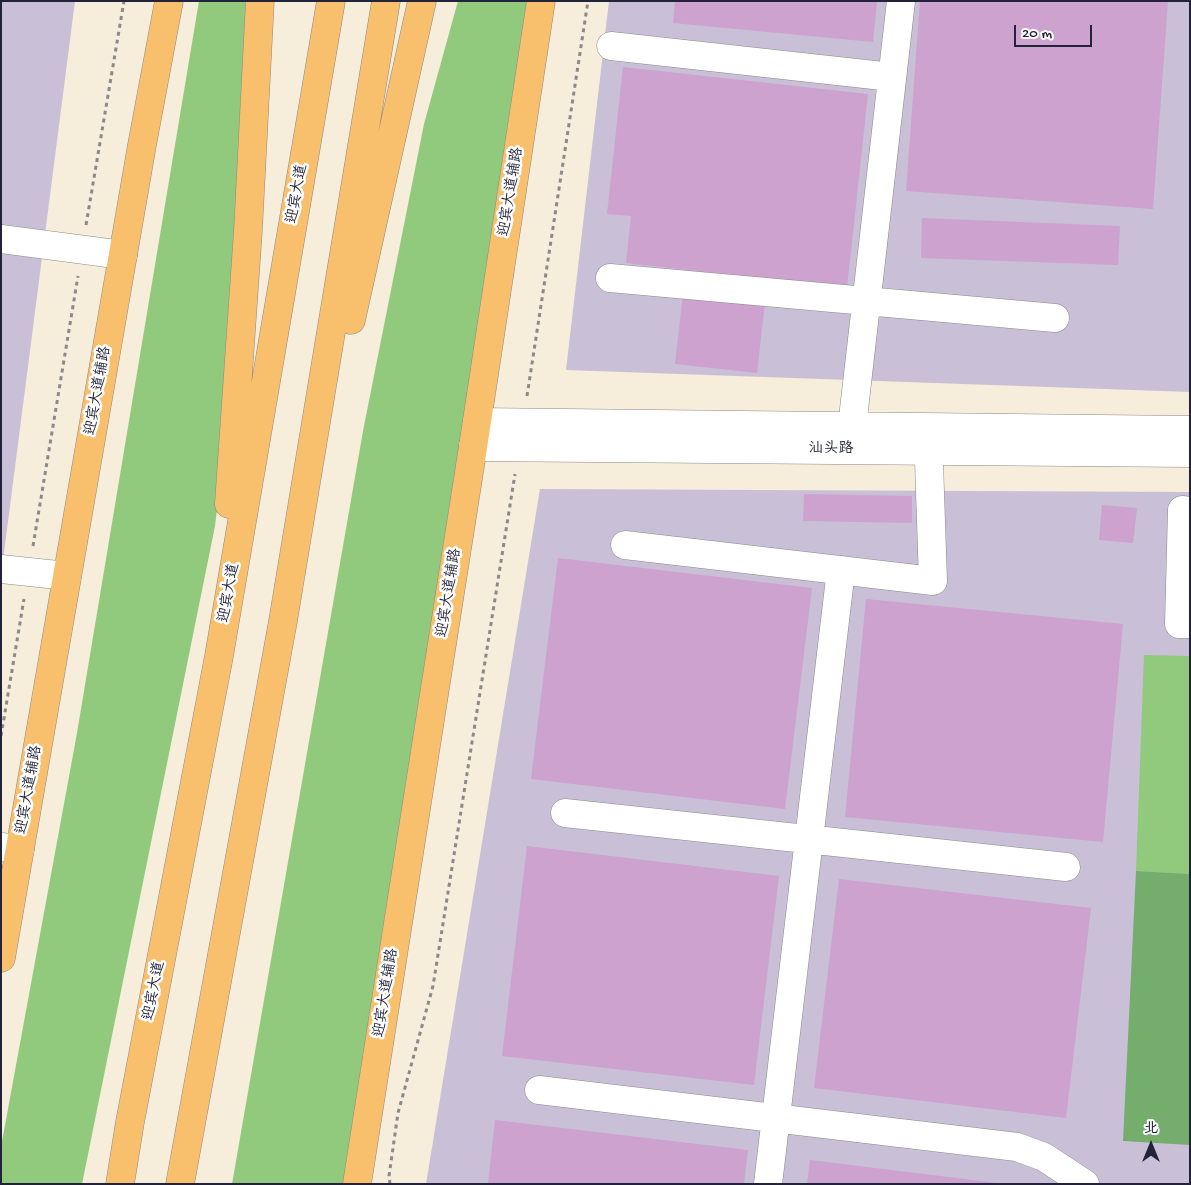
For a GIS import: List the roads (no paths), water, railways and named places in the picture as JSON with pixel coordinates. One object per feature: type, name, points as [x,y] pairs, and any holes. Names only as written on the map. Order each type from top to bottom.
[{"type":"main road","name":"迎宾大道辅路","points":[[1,958],[11,848],[67,576],[169,1]]},
{"type":"main road","points":[[219,656],[248,231],[260,1]]},
{"type":"main road","name":"迎宾大道","points":[[120,1184],[130,1122],[219,656],[331,1]]},
{"type":"main road","points":[[181,1178],[283,621],[386,1]]},
{"type":"main road","points":[[283,621],[422,1]]},
{"type":"main road","name":"迎宾大道辅路","points":[[357,1184],[541,1]]},
{"type":"main road","points":[[115,1184],[130,1122]]},
{"type":"street","points":[[851,438],[900,1]]},
{"type":"street","points":[[611,46],[892,77]]},
{"type":"street","points":[[1,239],[123,255]]},
{"type":"street","points":[[610,278],[1055,318]]},
{"type":"street","name":"汕头路","points":[[928,439],[1190,430]]},
{"type":"street","name":"汕头路","points":[[475,434],[928,439],[1190,453]]},
{"type":"street","points":[[625,545],[932,580],[928,439]]},
{"type":"street","points":[[1190,510],[1182,510],[1179,624],[1190,624]]},
{"type":"street","points":[[1,569],[67,576]]},
{"type":"street","points":[[768,1184],[840,570]]},
{"type":"street","points":[[565,812],[1066,867]]},
{"type":"street","points":[[539,1090],[1017,1147],[1044,1157],[1085,1184]]}]
